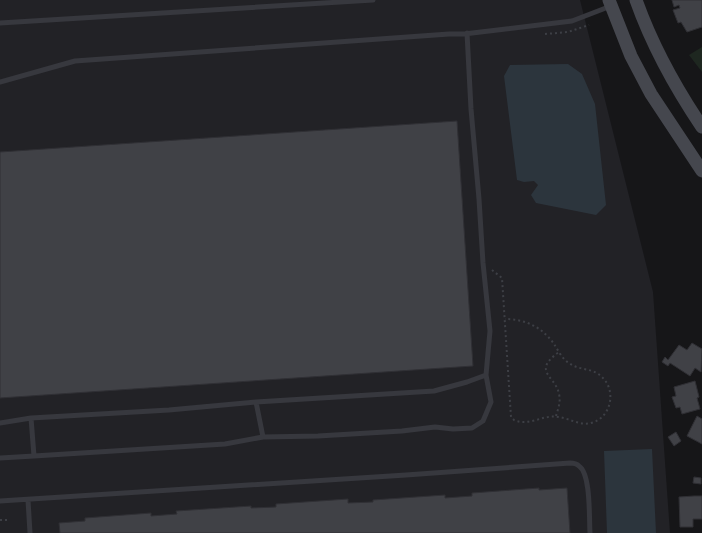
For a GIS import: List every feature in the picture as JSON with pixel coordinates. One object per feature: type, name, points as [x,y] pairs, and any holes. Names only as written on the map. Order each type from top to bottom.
[{"type":"street","points":[[636,0],[660,56],[684,99],[702,127]]},
{"type":"street","points":[[610,3],[631,56],[651,94],[702,171]]},
{"type":"lane","points":[[0,23],[373,0]]},
{"type":"lane","points":[[0,82],[75,61],[467,33],[572,21],[610,3]]},
{"type":"lane","points":[[0,458],[226,444],[263,437],[325,436],[402,431],[435,427],[453,429],[472,428],[483,421],[491,402],[486,375],[490,331],[471,109],[467,33]]},
{"type":"lane","points":[[0,422],[31,418],[169,410],[256,402],[434,391],[486,375]]},
{"type":"lane","points":[[256,402],[263,437]]},
{"type":"lane","points":[[31,418],[34,456]]},
{"type":"lane","points":[[0,501],[570,463],[578,465],[583,470],[587,480],[590,533]]},
{"type":"lane","points":[[28,500],[30,533]]},
{"type":"path","points":[[538,34],[568,32],[590,24]]},
{"type":"path","points":[[491,269],[502,278],[511,417],[514,420],[523,423],[556,416],[581,423],[590,423],[606,414],[611,402],[610,389],[603,378],[590,369],[575,367],[566,361],[544,332],[536,326],[514,319],[505,319]]},
{"type":"path","points":[[556,416],[560,396],[558,390],[546,372],[549,361],[559,352]]},
{"type":"path","points":[[0,520],[9,520]]},
{"type":"shaded area","points":[[0,0],[580,0],[653,292],[670,533],[0,533]]},
{"type":"shaded area","points":[[702,47],[702,72],[689,55]]},
{"type":"shaded area","points":[[568,64],[582,74],[595,104],[606,205],[596,215],[536,203],[531,195],[538,185],[534,181],[524,182],[517,180],[504,76],[510,65]]},
{"type":"shaded area","points":[[652,449],[656,533],[607,533],[604,451]]},
{"type":"building","points":[[672,0],[702,0],[702,27],[687,32],[681,22],[678,23],[673,10],[680,8],[679,5],[674,7]]},
{"type":"building","points":[[457,121],[473,366],[0,398],[0,152]]},
{"type":"building","points":[[692,343],[702,349],[701,372],[695,368],[690,376],[670,363],[668,366],[662,362],[665,357],[668,360],[679,345],[687,350]]},
{"type":"building","points":[[695,381],[700,409],[682,414],[680,407],[676,408],[672,397],[676,396],[674,387]]},
{"type":"building","points":[[697,416],[702,419],[702,444],[687,436]]},
{"type":"building","points":[[676,432],[681,441],[674,446],[668,437]]},
{"type":"building","points":[[694,477],[701,478],[701,484],[693,483]]},
{"type":"building","points":[[539,488],[539,490],[567,488],[570,533],[60,533],[59,523],[85,521],[85,518],[151,513],[151,516],[177,514],[176,511],[251,506],[251,508],[276,507],[276,504],[348,499],[348,503],[445,495],[445,498],[472,496],[472,493]]},
{"type":"building","points":[[702,496],[702,519],[693,519],[693,527],[680,527],[679,497]]}]
